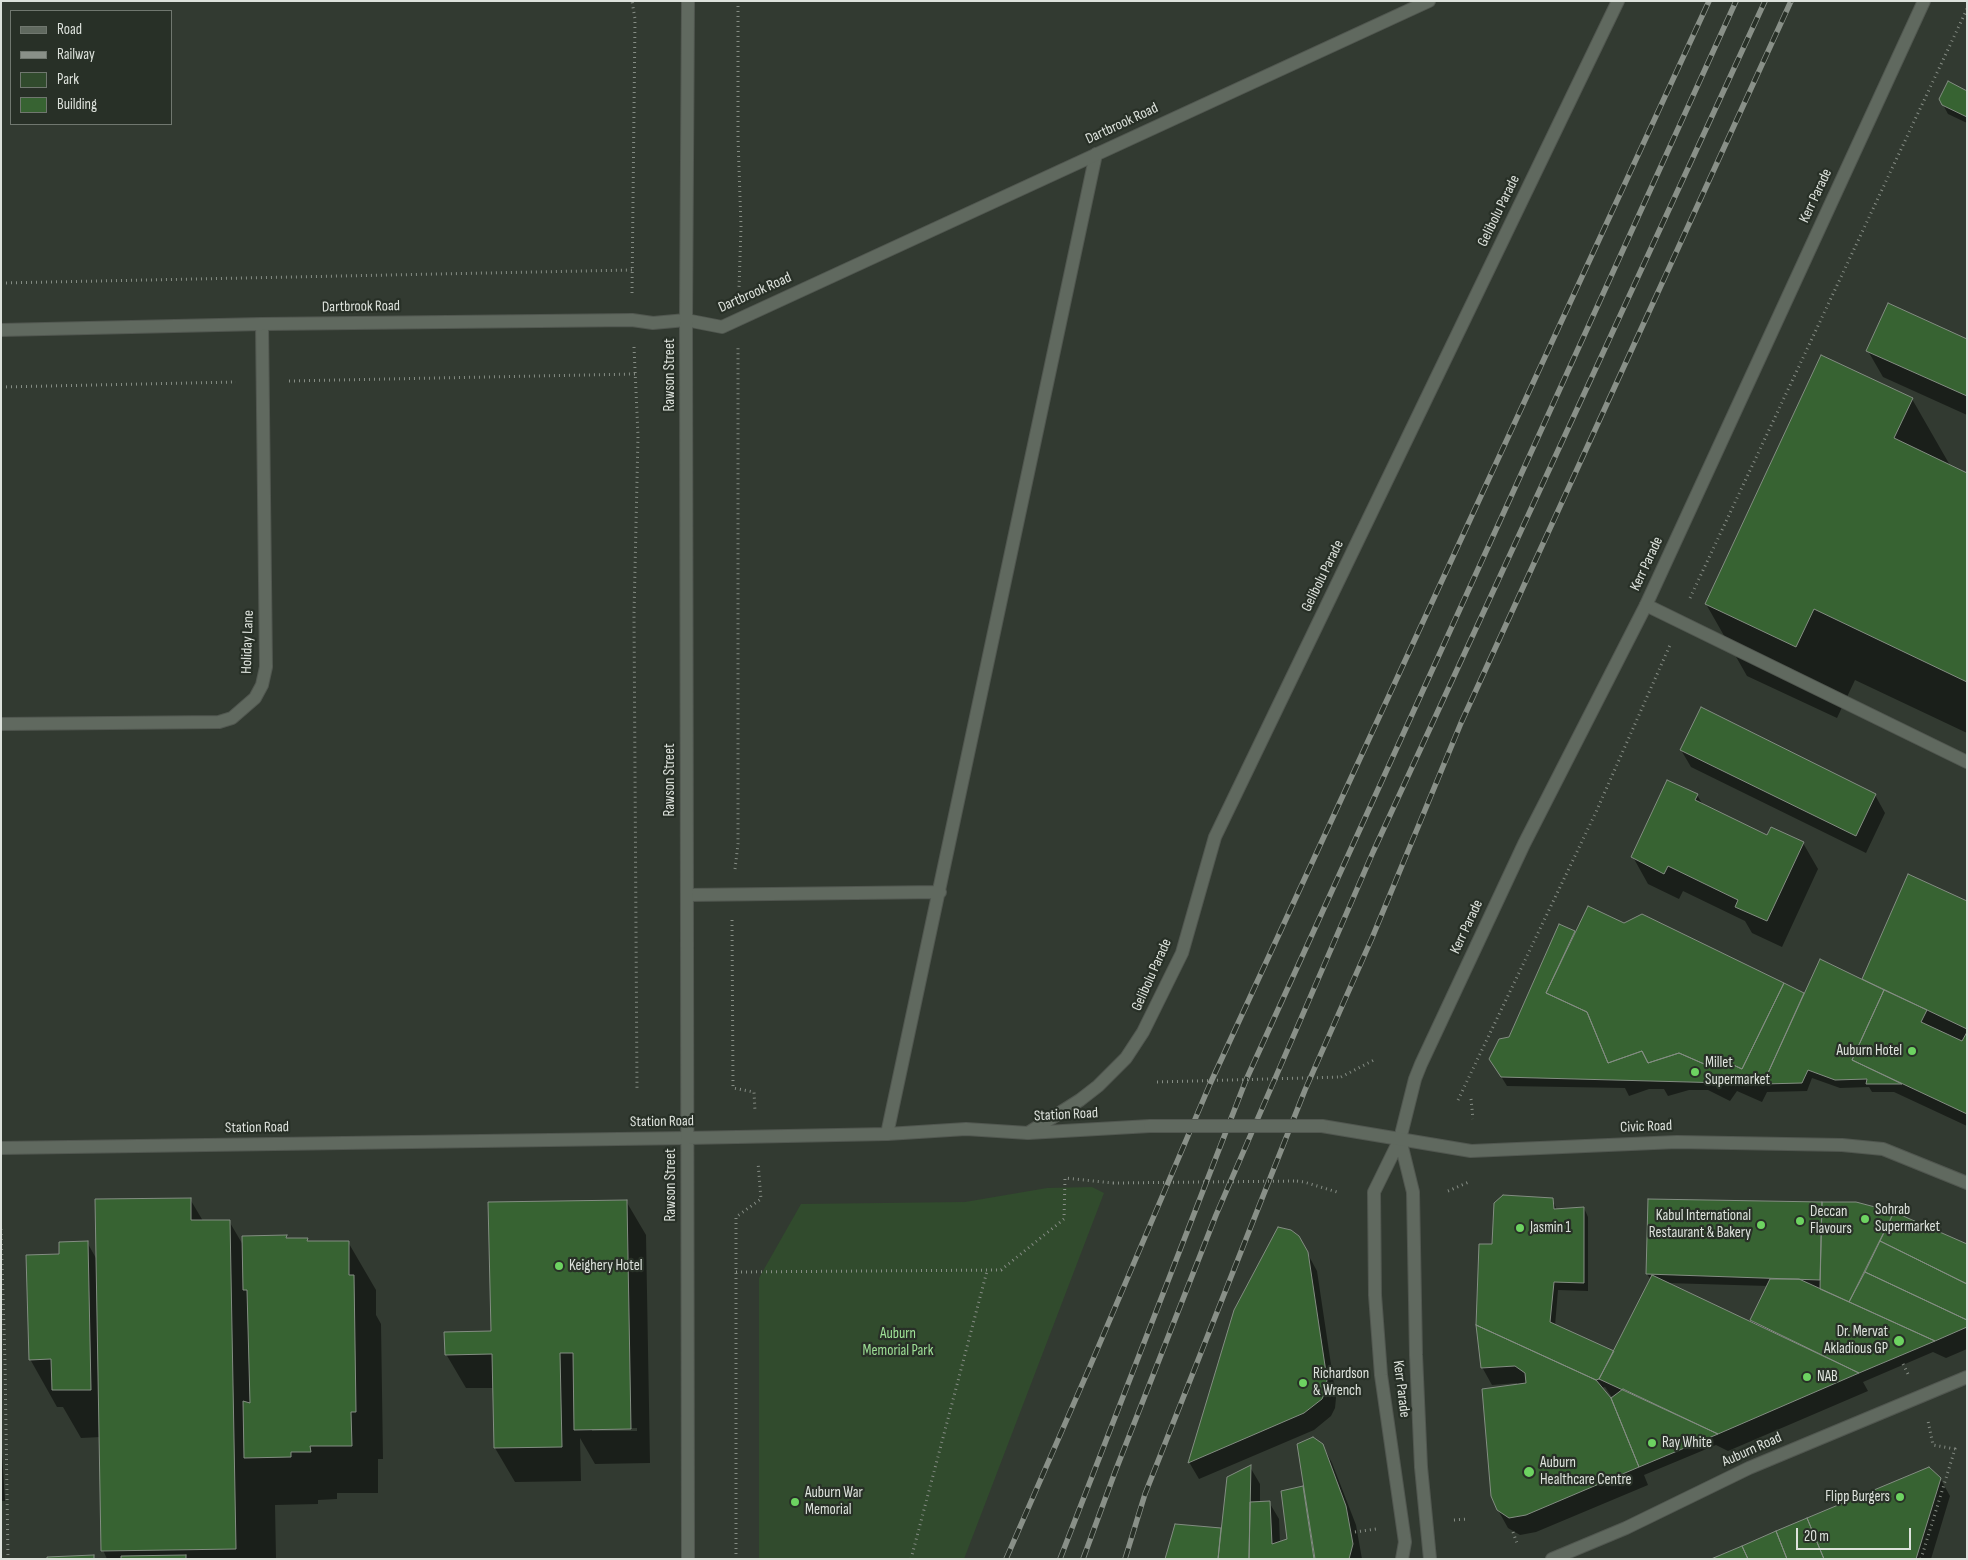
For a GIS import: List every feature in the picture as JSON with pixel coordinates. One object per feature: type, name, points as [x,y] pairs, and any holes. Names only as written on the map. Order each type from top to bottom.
[{"type":"street","name":"Rawson Street","points":[[688,1],[686,320],[688,1559]]},
{"type":"street","name":"Dartbrook Road","points":[[1,330],[262,324],[632,320],[653,323],[686,320],[722,327],[1429,1]]},
{"type":"street","name":"Gelibolu Parade","points":[[1028,1133],[1080,1100],[1098,1086],[1134,1049],[1182,953],[1215,837],[1618,1]]},
{"type":"street","name":"Kerr Parade","points":[[1402,1559],[1405,1542],[1381,1366],[1375,1295],[1374,1192],[1400,1139],[1415,1079],[1421,1064],[1524,844],[1646,605],[1924,1]]},
{"type":"street","points":[[887,1134],[1096,154]]},
{"type":"street","name":"Holiday Lane","points":[[1,724],[219,722],[232,718],[255,698],[262,685],[266,667],[262,324]]},
{"type":"street","points":[[1646,605],[1967,762]]},
{"type":"street","points":[[687,894],[940,892]]},
{"type":"street","name":"Station Road","points":[[1,1148],[687,1138],[887,1134],[966,1129],[1028,1133],[1150,1126],[1322,1126]]},
{"type":"street","name":"Civic Road","points":[[1322,1126],[1471,1151],[1677,1142],[1842,1145],[1883,1149],[1967,1183]]},
{"type":"street","name":"Kerr Parade","points":[[1400,1139],[1413,1192],[1416,1355],[1421,1467],[1430,1554],[1440,1559]]},
{"type":"street","name":"Auburn Road","points":[[1552,1559],[1626,1528],[1749,1468],[1967,1377]]},
{"type":"street","points":[[1951,1383],[1967,1389]]},
{"type":"path","points":[[632,1],[635,19],[632,320],[638,436],[634,614],[637,1090]]},
{"type":"path","points":[[738,1],[738,138],[741,227],[738,320],[738,844],[732,895],[733,1088],[754,1092]]},
{"type":"path","points":[[1458,1100],[1596,812],[1679,622],[1967,9]]},
{"type":"path","name":"Dartbrook Road","points":[[1,283],[632,270]]},
{"type":"path","points":[[1,387],[636,374]]},
{"type":"path","points":[[1157,1082],[1342,1077],[1374,1060]]},
{"type":"path","points":[[1471,1099],[1473,1119]]},
{"type":"path","points":[[736,1272],[1001,1270],[1064,1219],[1065,1178],[1113,1183],[1297,1181],[1337,1192]]},
{"type":"path","points":[[1448,1191],[1469,1182]]},
{"type":"path","points":[[736,1559],[736,1217],[761,1199]]},
{"type":"path","points":[[1,1229],[8,1559]]},
{"type":"path","points":[[911,1559],[987,1271]]},
{"type":"path","points":[[1903,1364],[1909,1375]]},
{"type":"path","points":[[1921,1559],[1955,1449],[1933,1444],[1927,1418]]},
{"type":"path","points":[[1454,1520],[1468,1519]]},
{"type":"path","points":[[1355,1532],[1376,1529]]},
{"type":"path","points":[[1513,1532],[1518,1546]]},
{"type":"green space","name":"Auburn Memorial Park","points":[[1092,1187],[1104,1193],[964,1559],[759,1559],[759,1278],[801,1204],[965,1202],[1047,1188]]},
{"type":"building","points":[[1948,81],[1967,91],[1967,117],[1942,105],[1939,99]]},
{"type":"building","points":[[1888,303],[1967,339],[1967,396],[1866,351]]},
{"type":"building","points":[[1821,355],[1913,398],[1894,438],[1967,473],[1967,682],[1814,609],[1796,647],[1705,604]]},
{"type":"building","points":[[1701,707],[1876,794],[1856,836],[1680,750]]},
{"type":"building","points":[[1667,780],[1698,794],[1695,800],[1767,835],[1771,827],[1804,842],[1767,921],[1735,907],[1738,900],[1668,866],[1664,874],[1631,857]]},
{"type":"building","points":[[1908,874],[1967,901],[1967,1029],[1862,979]]},
{"type":"building","points":[[1588,906],[1624,923],[1642,914],[1784,983],[1742,1069],[1716,1057],[1711,1067],[1679,1053],[1648,1063],[1642,1051],[1608,1063],[1587,1012],[1546,993]]},
{"type":"building","points":[[1559,924],[1575,931],[1546,993],[1587,1012],[1608,1063],[1642,1051],[1648,1063],[1679,1053],[1711,1067],[1716,1057],[1742,1069],[1784,983],[1804,993],[1763,1084],[1501,1077],[1489,1059],[1499,1039],[1509,1037]]},
{"type":"building","points":[[1820,959],[1884,990],[1852,1060],[1902,1084],[1866,1084],[1867,1079],[1835,1080],[1808,1070],[1802,1083],[1763,1084]]},
{"type":"building","name":"Auburn Hotel","points":[[1884,990],[1927,1010],[1921,1022],[1962,1041],[1967,1032],[1967,1114],[1852,1060]]},
{"type":"building","points":[[1503,1195],[1553,1198],[1554,1209],[1584,1207],[1584,1283],[1554,1282],[1550,1322],[1614,1351],[1599,1379],[1596,1380],[1476,1325],[1479,1244],[1492,1244],[1494,1203]]},
{"type":"building","points":[[191,1198],[191,1220],[230,1220],[236,1549],[101,1551],[95,1199]]},
{"type":"building","points":[[1648,1199],[1822,1202],[1820,1280],[1646,1274]]},
{"type":"building","name":"Keighery Hotel","points":[[627,1200],[631,1429],[574,1430],[573,1353],[560,1353],[562,1447],[494,1448],[492,1354],[445,1355],[444,1332],[491,1331],[488,1202]]},
{"type":"building","points":[[1822,1202],[1856,1202],[1894,1212],[1849,1302],[1820,1289]]},
{"type":"building","points":[[1894,1212],[1967,1244],[1967,1284],[1880,1241]]},
{"type":"building","points":[[1278,1227],[1291,1230],[1299,1236],[1308,1252],[1327,1379],[1326,1390],[1322,1399],[1304,1413],[1188,1463],[1234,1310]]},
{"type":"building","points":[[287,1235],[286,1238],[308,1238],[307,1241],[349,1241],[349,1275],[354,1275],[356,1412],[351,1412],[352,1446],[310,1446],[311,1452],[291,1452],[291,1457],[244,1458],[243,1401],[250,1403],[247,1290],[243,1290],[242,1236]]},
{"type":"building","points":[[88,1241],[91,1390],[52,1390],[51,1359],[29,1360],[26,1255],[59,1254],[59,1242]]},
{"type":"building","points":[[1880,1241],[1967,1284],[1967,1320],[1865,1272]]},
{"type":"building","points":[[1865,1272],[1967,1320],[1967,1327],[1935,1341],[1849,1302]]},
{"type":"building","points":[[1652,1275],[1859,1373],[1718,1434],[1599,1379]]},
{"type":"building","points":[[1770,1279],[1799,1279],[1935,1341],[1859,1373],[1750,1320]]},
{"type":"building","points":[[1476,1325],[1596,1380],[1611,1398],[1639,1467],[1526,1515],[1509,1518],[1497,1510],[1491,1496],[1482,1389],[1526,1383],[1525,1373],[1515,1366],[1481,1368]]},
{"type":"building","points":[[1623,1389],[1718,1434],[1639,1467],[1611,1398]]},
{"type":"building","points":[[1313,1437],[1323,1444],[1346,1506],[1353,1544],[1349,1559],[1315,1559],[1297,1444]]},
{"type":"building","points":[[1251,1465],[1249,1559],[1218,1559],[1227,1477]]},
{"type":"building","points":[[1929,1467],[1941,1478],[1916,1559],[1824,1559],[1807,1518]]},
{"type":"building","points":[[1303,1486],[1314,1559],[1249,1559],[1250,1502],[1270,1501],[1272,1544],[1287,1539],[1281,1491]]},
{"type":"building","points":[[1807,1518],[1824,1559],[1787,1559],[1776,1531]]},
{"type":"building","points":[[1175,1524],[1221,1528],[1218,1559],[1165,1559]]},
{"type":"building","points":[[1776,1531],[1787,1559],[1748,1559],[1742,1546]]},
{"type":"building","points":[[1742,1546],[1748,1559],[1711,1559]]},
{"type":"building","points":[[94,1555],[94,1559],[47,1559],[47,1557]]},
{"type":"building","points":[[186,1555],[186,1559],[121,1559],[121,1556]]},
{"type":"railway","points":[[1006,1559],[1210,1084],[1709,1]]},
{"type":"railway","points":[[1060,1559],[1246,1080],[1736,1]]},
{"type":"railway","points":[[1083,1559],[1115,1472],[1216,1215],[1373,852],[1765,1]]},
{"type":"railway","points":[[1125,1559],[1145,1494],[1305,1090],[1372,938],[1461,723],[1791,1]]},
{"type":"place","name":"Auburn Hotel","points":[[1912,1051]]},
{"type":"place","name":"Millet Supermarket","points":[[1695,1072]]},
{"type":"place","name":"Sohrab Supermarket","points":[[1865,1219]]},
{"type":"place","name":"Deccan Flavours","points":[[1800,1221]]},
{"type":"place","name":"Kabul International Restaurant & Bakery","points":[[1761,1225]]},
{"type":"place","name":"Jasmin 1","points":[[1520,1228]]},
{"type":"place","name":"Keighery Hotel","points":[[559,1266]]},
{"type":"place","name":"Dr. Mervat Akladious GP","points":[[1899,1341]]},
{"type":"place","name":"NAB","points":[[1807,1377]]},
{"type":"place","name":"Richardson & Wrench","points":[[1303,1383]]},
{"type":"place","name":"Ray White","points":[[1652,1443]]},
{"type":"place","name":"Auburn Healthcare Centre","points":[[1529,1472]]},
{"type":"place","name":"Flipp Burgers","points":[[1900,1497]]},
{"type":"place","name":"Auburn War Memorial","points":[[795,1502]]}]
